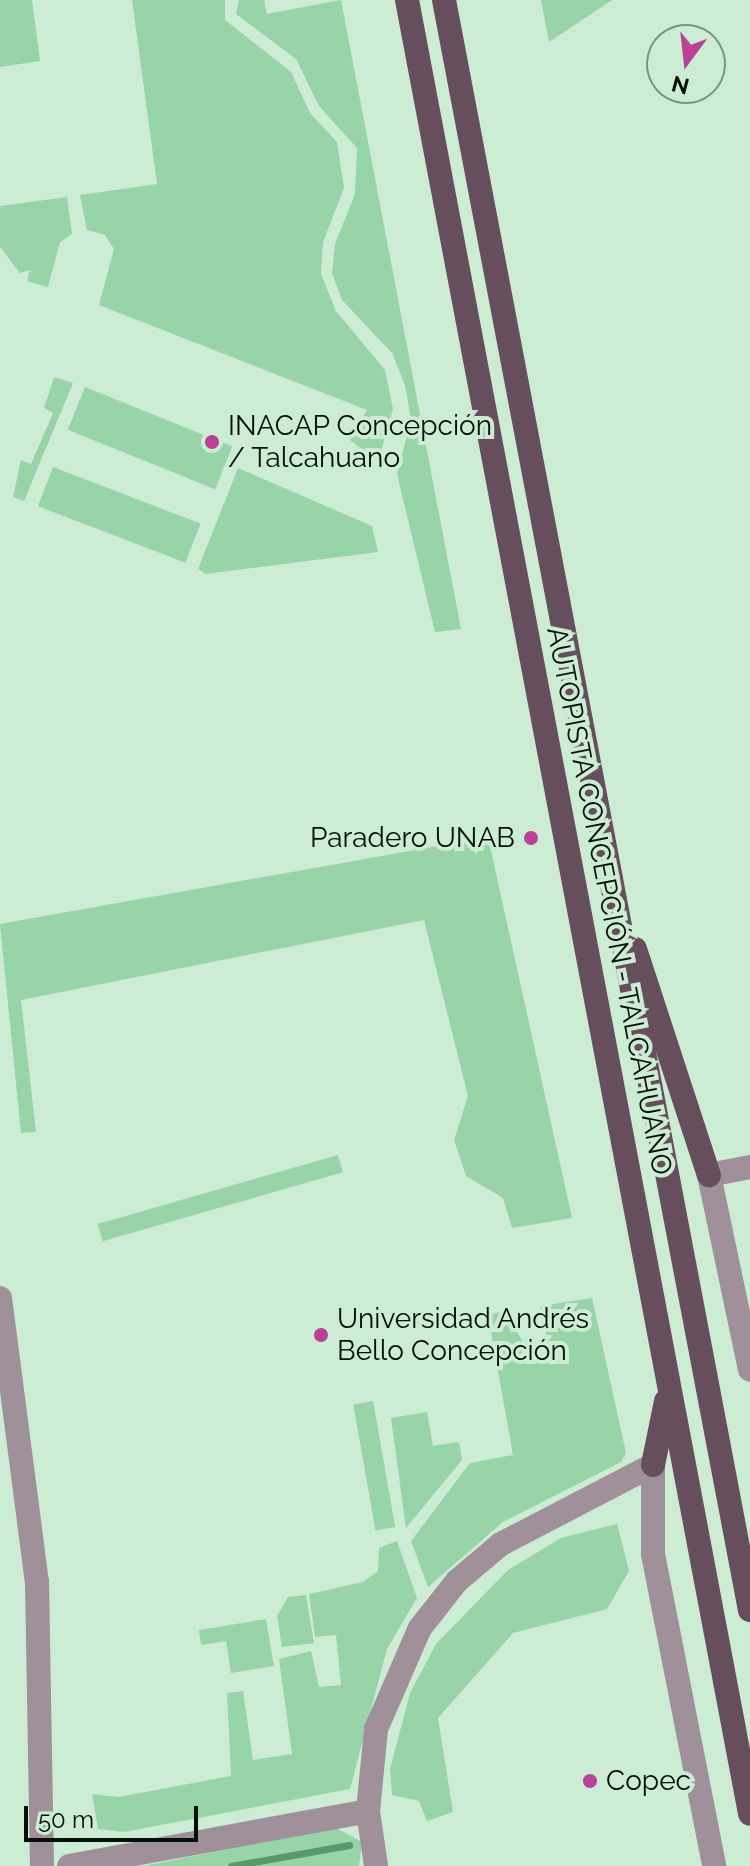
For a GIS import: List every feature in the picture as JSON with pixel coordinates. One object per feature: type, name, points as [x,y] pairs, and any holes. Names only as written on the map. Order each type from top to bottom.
[{"type":"main road","name":"AUTOPISTA CONCEPCIÓN - TALCAHUANO","points":[[407,0],[750,1814]]},
{"type":"main road","name":"AUTOPISTA CONCEPCIÓN - TALCAHUANO","points":[[444,0],[750,1610]]},
{"type":"main road","points":[[615,901],[671,1041],[709,1175]]},
{"type":"main road","points":[[653,1465],[669,1387]]},
{"type":"street","points":[[750,1167],[709,1175],[750,1370]]},
{"type":"street","points":[[0,1298],[37,1581],[42,1866]]},
{"type":"street","points":[[376,1866],[368,1811],[384,1702],[436,1605],[501,1544],[653,1465],[653,1554],[714,1866]]},
{"type":"street","points":[[69,1866],[368,1811]]},
{"type":"green space","points":[[0,0],[32,0],[40,61],[0,67]]},
{"type":"green space","points":[[132,0],[225,0],[225,20],[291,72],[310,113],[337,142],[344,188],[323,242],[321,274],[336,311],[385,370],[393,409],[378,462],[350,440],[367,410],[99,305],[114,249],[105,235],[87,230],[80,195],[157,184]]},
{"type":"green space","points":[[239,0],[264,0],[267,14],[341,0],[461,629],[435,632],[397,474],[411,420],[405,385],[392,353],[342,300],[332,273],[335,244],[355,194],[357,148],[319,106],[296,59],[236,14]]},
{"type":"green space","points":[[541,0],[612,0],[549,42]]},
{"type":"green space","points":[[67,197],[72,234],[60,242],[48,287],[27,281],[30,270],[20,273],[0,247],[0,206]]},
{"type":"green space","points":[[54,377],[73,383],[24,501],[13,497],[21,460],[31,464],[53,413],[44,408]]},
{"type":"green space","points":[[85,387],[232,447],[215,489],[68,430]]},
{"type":"green space","points":[[53,467],[201,524],[185,563],[38,506]]},
{"type":"green space","points":[[238,468],[372,526],[378,552],[206,574],[198,569]]},
{"type":"green space","points":[[488,837],[572,1218],[512,1228],[503,1198],[466,1176],[454,1140],[468,1096],[424,920],[21,1000],[36,1132],[21,1133],[0,924]]},
{"type":"green space","points":[[338,1155],[343,1172],[103,1241],[98,1224]]},
{"type":"green space","points":[[592,1298],[626,1453],[621,1462],[503,1522],[428,1587],[411,1541],[470,1463],[513,1455],[488,1315],[505,1311],[534,1361],[551,1356],[540,1306]]},
{"type":"green space","points":[[373,1401],[395,1527],[376,1531],[353,1404]]},
{"type":"green space","points":[[427,1412],[433,1446],[459,1442],[462,1460],[406,1528],[391,1418]]},
{"type":"green space","points":[[617,1524],[629,1571],[607,1609],[513,1633],[438,1718],[453,1812],[427,1821],[419,1801],[392,1795],[390,1769],[410,1693],[436,1644],[508,1570],[561,1538]]},
{"type":"green space","points":[[397,1541],[417,1598],[387,1649],[350,1789],[124,1832],[98,1829],[92,1794],[118,1797],[231,1776],[227,1693],[243,1691],[253,1760],[292,1754],[279,1659],[311,1651],[319,1687],[341,1685],[336,1635],[315,1637],[309,1594],[363,1582],[378,1571],[379,1548]]},
{"type":"green space","points":[[306,1595],[314,1643],[282,1647],[277,1616],[288,1597]]},
{"type":"green space","points":[[266,1619],[274,1666],[231,1673],[226,1641],[201,1645],[199,1630]]},
{"type":"green space","points":[[336,1828],[362,1842],[359,1866],[143,1866]]},
{"type":"waterway","points":[[231,1866],[349,1845]]},
{"type":"place","name":"INACAP Concepción / Talcahuano","points":[[212,442]]},
{"type":"place","name":"Paradero UNAB","points":[[531,838]]},
{"type":"place","name":"Universidad Andrés Bello Concepción","points":[[321,1335]]},
{"type":"place","name":"Copec","points":[[590,1781]]}]
